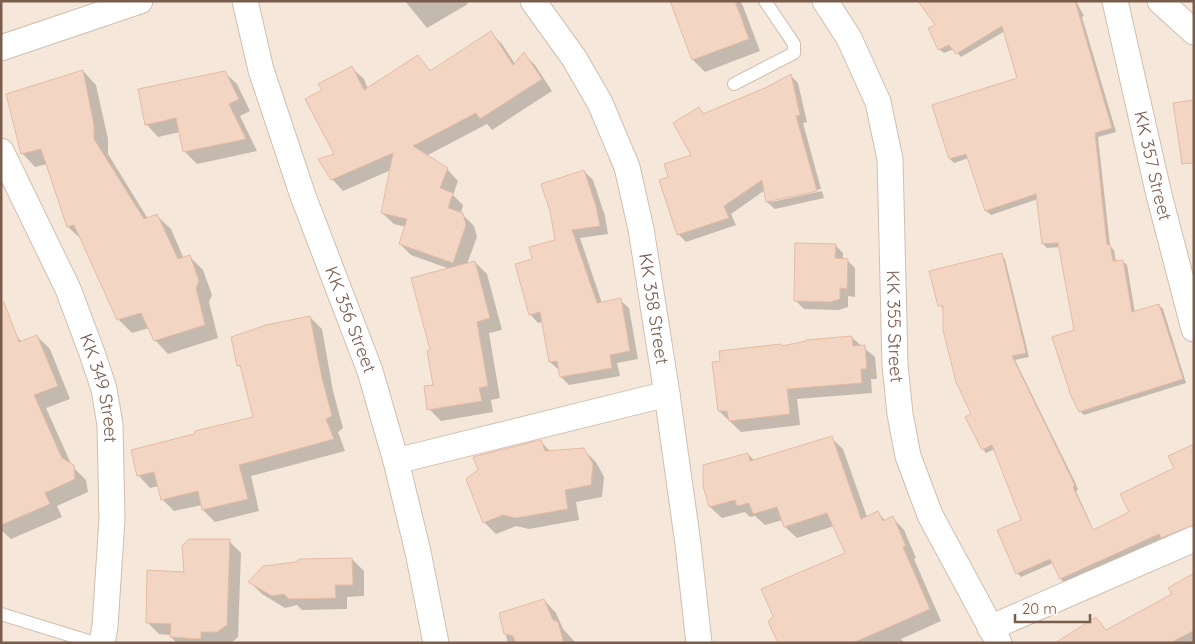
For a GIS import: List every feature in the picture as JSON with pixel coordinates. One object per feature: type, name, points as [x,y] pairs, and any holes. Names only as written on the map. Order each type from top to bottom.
[{"type":"street","points":[[1,48],[140,1]]},
{"type":"street","name":"KK 356 Street","points":[[245,1],[261,70],[303,196],[370,371],[396,461],[418,552],[436,643]]},
{"type":"street","name":"KK 358 Street","points":[[533,1],[574,58],[600,103],[627,167],[641,229],[667,394],[688,544],[699,643]]},
{"type":"street","name":"KK 355 Street","points":[[825,1],[849,38],[878,102],[890,159],[895,365],[900,414],[908,456],[930,515],[995,635]]},
{"type":"street","name":"KK 357 Street","points":[[1115,1],[1158,195],[1194,329]]},
{"type":"street","points":[[1160,1],[1194,32]]},
{"type":"street","name":"KK 349 Street","points":[[1,151],[68,289],[104,389],[110,425],[112,519],[105,626],[102,643]]},
{"type":"street","points":[[396,461],[667,394]]},
{"type":"street","points":[[995,635],[1194,539]]},
{"type":"lane","points":[[734,84],[794,53],[794,44],[765,1]]},
{"type":"lane","points":[[1,614],[95,643]]},
{"type":"shaded area","points":[[1,1],[1194,1],[1194,643],[1,643]]},
{"type":"building","points":[[670,1],[735,1],[749,39],[692,60]]},
{"type":"building","points":[[918,1],[1075,1],[1112,128],[1095,133],[1107,245],[1110,244],[1113,261],[1123,260],[1132,312],[1159,304],[1183,379],[1079,412],[1071,396],[1052,337],[1074,330],[1058,243],[1042,244],[1036,194],[985,211],[966,154],[949,159],[932,105],[1017,78],[1002,26],[956,54],[949,45],[938,50],[928,28],[935,25]]},
{"type":"building","points":[[491,31],[513,65],[524,52],[542,79],[480,119],[476,113],[413,146],[448,168],[440,188],[453,193],[448,208],[463,213],[466,225],[453,263],[399,244],[407,219],[381,213],[393,153],[331,180],[318,159],[334,154],[305,99],[322,90],[318,84],[352,66],[364,90],[418,55],[430,71]]},
{"type":"building","points":[[83,70],[94,125],[94,139],[144,219],[157,214],[178,259],[190,255],[199,281],[196,288],[205,325],[154,341],[141,313],[117,320],[74,225],[67,227],[41,149],[21,154],[6,94]]},
{"type":"building","points":[[225,71],[239,99],[229,104],[246,139],[183,152],[176,118],[145,125],[138,89]]},
{"type":"building","points":[[791,74],[800,115],[796,116],[817,191],[766,202],[762,180],[724,206],[729,218],[677,235],[659,180],[668,177],[664,164],[691,155],[673,123],[699,107],[703,114],[767,87]]},
{"type":"building","points":[[1194,100],[1194,163],[1182,164],[1173,103]]},
{"type":"building","points":[[584,170],[596,206],[600,226],[572,230],[597,303],[621,298],[630,351],[610,355],[612,368],[560,377],[557,361],[549,362],[540,312],[529,315],[515,264],[532,259],[529,247],[555,240],[550,211],[541,184]]},
{"type":"building","points":[[795,243],[836,244],[835,258],[848,259],[847,289],[840,288],[840,299],[831,302],[794,301]]},
{"type":"building","points":[[1002,253],[1026,353],[1012,356],[1071,477],[1075,486],[1073,487],[1093,530],[1129,512],[1120,494],[1174,468],[1168,456],[1194,444],[1194,525],[1161,538],[1159,534],[1060,579],[1050,559],[1016,574],[997,530],[1021,520],[992,445],[982,450],[965,417],[971,414],[956,382],[943,330],[943,306],[938,306],[929,271]]},
{"type":"building","points":[[475,261],[490,318],[477,322],[488,386],[479,388],[482,401],[427,410],[424,386],[433,385],[427,351],[430,350],[411,278]]},
{"type":"building","points":[[1,302],[4,302],[19,342],[37,335],[58,386],[34,395],[62,458],[74,465],[75,479],[45,493],[50,504],[1,525]]},
{"type":"building","points":[[310,316],[322,378],[332,416],[326,419],[334,439],[239,465],[248,499],[202,510],[198,491],[161,500],[154,472],[137,476],[131,450],[194,434],[195,431],[253,417],[240,365],[237,366],[231,337],[266,325]]},
{"type":"building","points":[[852,336],[853,346],[865,345],[867,369],[861,369],[862,383],[787,389],[790,414],[729,421],[727,411],[718,411],[712,362],[720,361],[719,351],[781,344],[782,346],[806,340]]},
{"type":"building","points":[[832,436],[861,519],[878,511],[883,521],[893,516],[906,546],[903,547],[930,609],[853,643],[778,643],[768,622],[773,616],[761,589],[845,553],[827,513],[784,527],[777,507],[753,514],[749,503],[737,506],[735,500],[709,507],[703,486],[703,465],[748,453],[750,461]]},
{"type":"building","points":[[541,440],[545,451],[584,448],[593,464],[591,485],[565,490],[568,509],[516,518],[503,515],[483,523],[466,479],[478,470],[473,457]]},
{"type":"building","points":[[189,539],[230,539],[227,625],[217,632],[201,632],[201,639],[170,637],[171,624],[146,623],[147,570],[184,572],[182,546]]},
{"type":"building","points":[[352,558],[353,585],[335,585],[336,598],[289,599],[284,594],[272,596],[248,582],[263,566],[296,562],[299,559]]},
{"type":"building","points":[[1194,573],[1194,632],[1170,643],[1055,643],[1096,617],[1106,630],[1172,594],[1168,588]]},
{"type":"building","points":[[544,599],[553,620],[558,622],[564,643],[516,643],[513,636],[504,634],[499,613]]}]
